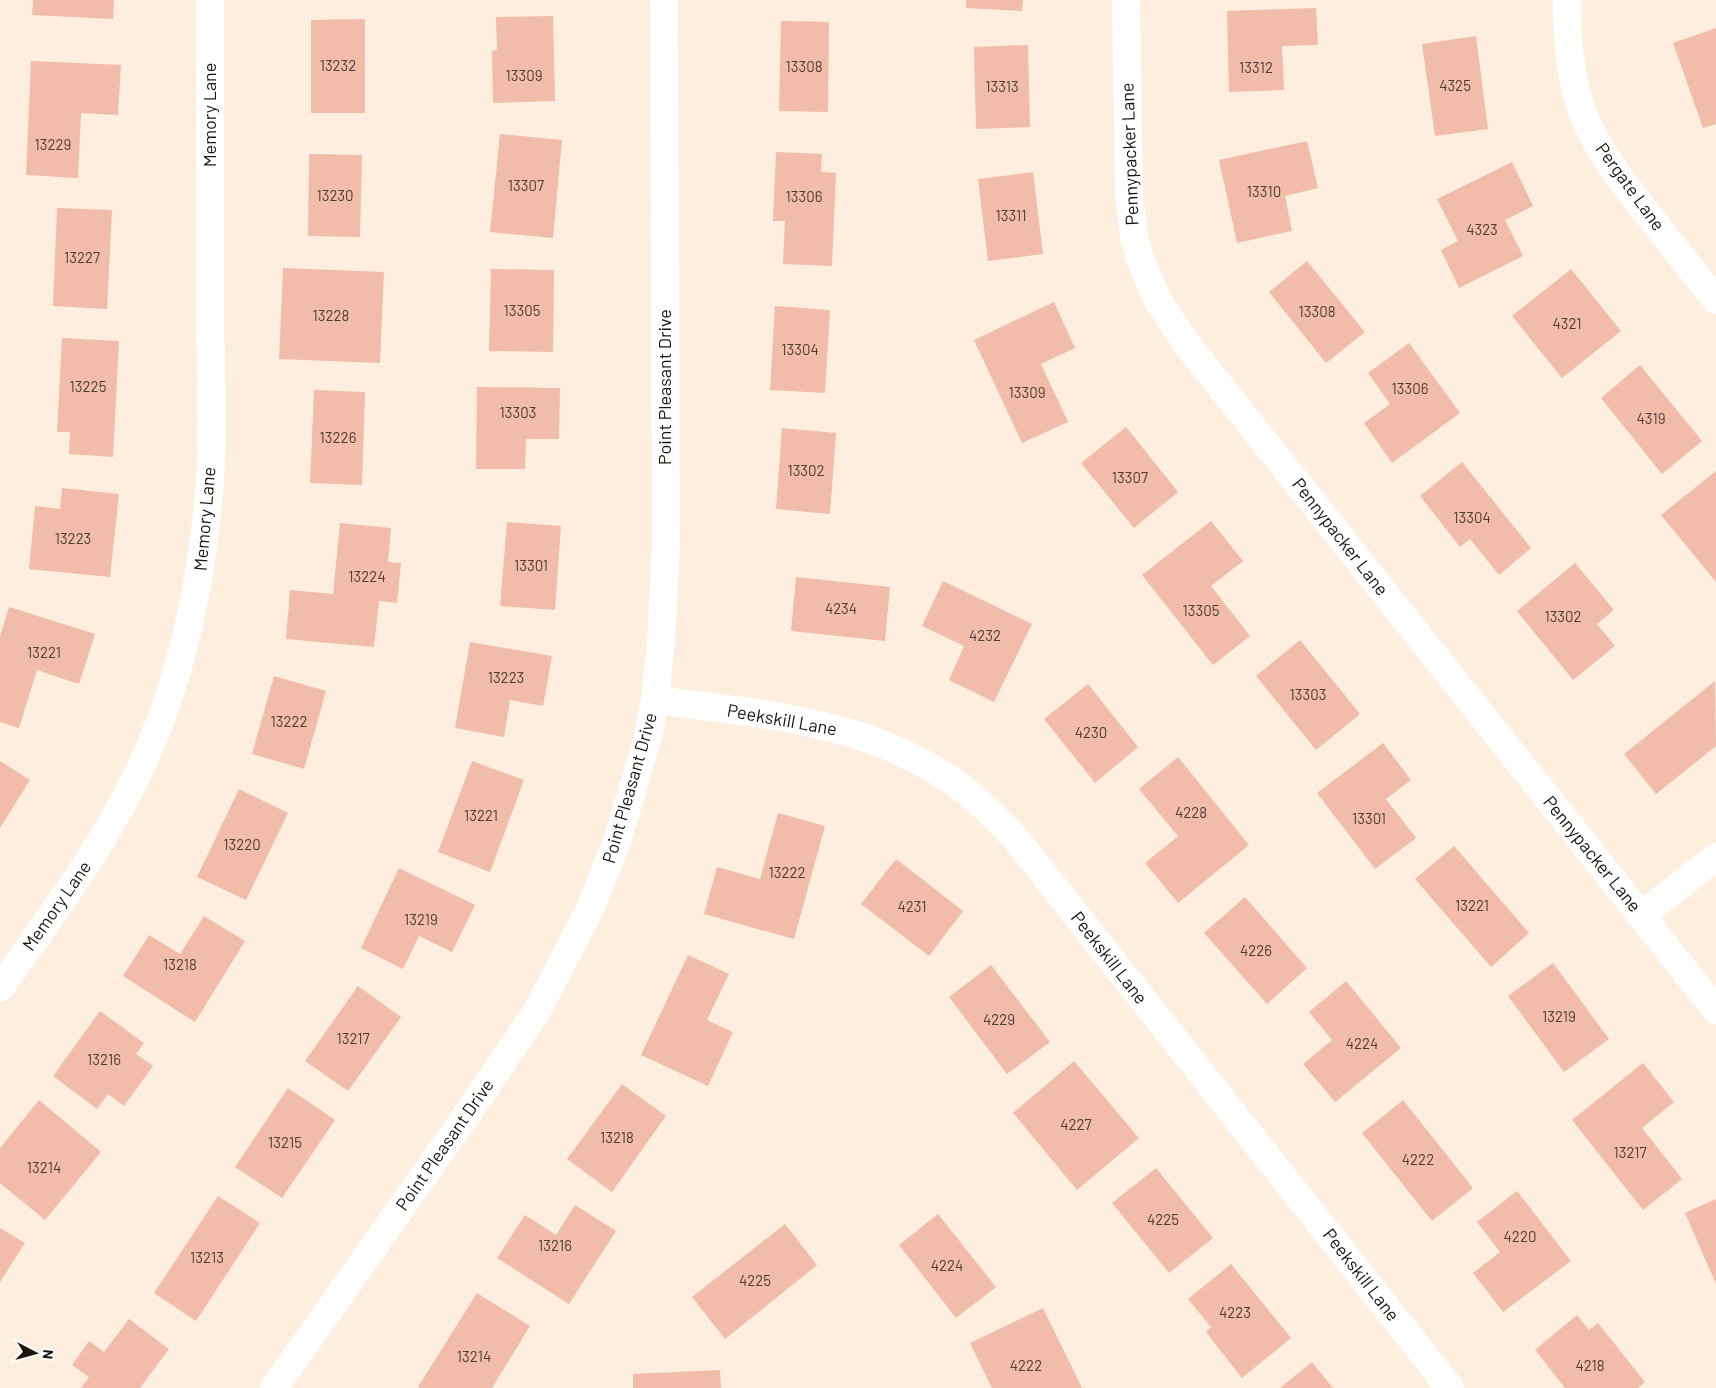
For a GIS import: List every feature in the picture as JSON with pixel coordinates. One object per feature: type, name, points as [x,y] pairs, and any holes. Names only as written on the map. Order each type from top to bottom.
[{"type":"street","name":"Memory Lane","points":[[0,988],[85,866],[124,801],[149,749],[169,696],[192,616],[199,579],[210,478],[210,0]]},
{"type":"street","name":"Point Pleasant Drive","points":[[274,1388],[468,1113],[537,1011],[589,911],[617,841],[648,736],[655,700],[661,642],[666,543],[664,0]]},
{"type":"street","name":"Pennypacker Lane","points":[[1126,0],[1129,193],[1134,236],[1140,259],[1157,299],[1186,343],[1716,1010]]},
{"type":"street","name":"Pergate Lane","points":[[1567,0],[1567,36],[1571,68],[1580,106],[1592,135],[1612,168],[1716,300]]},
{"type":"street","name":"Peekskill Lane","points":[[655,700],[792,718],[849,732],[885,744],[935,770],[966,791],[990,812],[1028,855],[1450,1388]]},
{"type":"street","points":[[1642,915],[1716,857]]},
{"type":"building","points":[[33,0],[114,0],[113,19],[32,15]]},
{"type":"building","points":[[966,0],[1023,0],[1022,11],[966,8]]},
{"type":"building","points":[[1316,8],[1318,45],[1282,46],[1284,90],[1229,92],[1227,11]]},
{"type":"building","points":[[553,16],[555,101],[493,103],[492,51],[497,50],[496,17]]},
{"type":"building","points":[[365,19],[365,113],[311,113],[311,20]]},
{"type":"building","points":[[781,21],[829,22],[828,112],[779,111]]},
{"type":"building","points":[[1716,28],[1716,124],[1703,128],[1673,43]]},
{"type":"building","points":[[1476,36],[1488,129],[1435,136],[1422,44]]},
{"type":"building","points":[[1028,45],[1030,127],[976,129],[974,47]]},
{"type":"building","points":[[31,61],[121,65],[118,115],[81,113],[78,178],[26,175]]},
{"type":"building","points":[[500,134],[562,140],[553,238],[490,232]]},
{"type":"building","points":[[1307,141],[1318,188],[1285,196],[1292,231],[1237,243],[1219,160]]},
{"type":"building","points":[[776,152],[822,154],[821,172],[836,173],[832,266],[783,264],[785,221],[773,221]]},
{"type":"building","points":[[309,154],[362,155],[360,237],[308,236]]},
{"type":"building","points":[[1512,162],[1533,206],[1505,220],[1523,256],[1459,288],[1441,250],[1458,241],[1437,199]]},
{"type":"building","points":[[1033,172],[1043,254],[988,261],[978,179]]},
{"type":"building","points":[[57,208],[112,210],[107,309],[53,306]]},
{"type":"building","points":[[1307,261],[1365,332],[1326,363],[1269,292]]},
{"type":"building","points":[[283,268],[384,272],[380,363],[279,359]]},
{"type":"building","points":[[491,269],[554,270],[553,352],[489,351]]},
{"type":"building","points":[[1571,269],[1621,331],[1562,378],[1512,316]]},
{"type":"building","points":[[1054,302],[1075,348],[1041,364],[1068,422],[1022,443],[974,340]]},
{"type":"building","points":[[775,306],[830,310],[825,393],[770,390]]},
{"type":"building","points":[[62,338],[119,341],[113,457],[69,454],[70,432],[57,432]]},
{"type":"building","points":[[1409,343],[1460,413],[1392,463],[1364,423],[1390,404],[1368,373]]},
{"type":"building","points":[[1640,365],[1702,441],[1662,474],[1601,398]]},
{"type":"building","points":[[477,387],[560,388],[559,439],[526,439],[525,469],[476,469]]},
{"type":"building","points":[[314,390],[365,392],[362,485],[310,483]]},
{"type":"building","points":[[1126,427],[1178,492],[1134,528],[1081,463]]},
{"type":"building","points":[[782,428],[836,433],[830,514],[776,509]]},
{"type":"building","points":[[1462,462],[1531,548],[1499,575],[1470,539],[1460,547],[1420,496]]},
{"type":"building","points":[[1716,471],[1716,582],[1661,515]]},
{"type":"building","points":[[62,488],[119,494],[110,577],[29,569],[35,506],[60,509]]},
{"type":"building","points":[[1211,521],[1243,561],[1211,586],[1250,636],[1213,665],[1142,575]]},
{"type":"building","points":[[507,522],[561,526],[555,610],[500,606]]},
{"type":"building","points":[[340,523],[391,528],[388,562],[401,563],[397,603],[379,601],[374,647],[286,639],[290,590],[333,594]]},
{"type":"building","points":[[1575,563],[1614,610],[1597,624],[1615,646],[1573,680],[1517,611]]},
{"type":"building","points":[[796,577],[890,587],[885,641],[791,631]]},
{"type":"building","points":[[943,581],[1032,624],[994,702],[949,680],[964,646],[922,626]]},
{"type":"building","points":[[9,607],[95,634],[79,684],[37,670],[19,728],[0,722],[0,636]]},
{"type":"building","points":[[1300,640],[1360,714],[1316,750],[1256,676]]},
{"type":"building","points":[[470,642],[552,656],[543,706],[510,700],[504,737],[455,728]]},
{"type":"building","points":[[274,676],[326,691],[304,769],[252,754]]},
{"type":"building","points":[[1715,681],[1716,746],[1656,794],[1624,754]]},
{"type":"building","points":[[1088,684],[1138,747],[1095,783],[1044,719]]},
{"type":"building","points":[[1383,743],[1411,780],[1386,799],[1416,838],[1375,869],[1317,793]]},
{"type":"building","points":[[1178,757],[1249,845],[1178,903],[1145,863],[1178,836],[1139,789]]},
{"type":"building","points":[[0,761],[30,780],[0,828]]},
{"type":"building","points":[[472,761],[524,780],[490,872],[438,852]]},
{"type":"building","points":[[239,789],[288,813],[246,900],[197,877]]},
{"type":"building","points":[[778,813],[825,826],[794,939],[704,914],[717,867],[760,879]]},
{"type":"building","points":[[1454,846],[1529,933],[1491,967],[1415,879]]},
{"type":"building","points":[[896,859],[963,911],[929,956],[861,904]]},
{"type":"building","points":[[399,868],[475,905],[452,952],[419,936],[403,969],[361,948]]},
{"type":"building","points":[[1245,897],[1307,968],[1267,1004],[1204,933]]},
{"type":"building","points":[[204,916],[245,941],[195,1022],[123,976],[149,935],[180,954]]},
{"type":"building","points":[[688,955],[729,974],[707,1020],[733,1032],[708,1086],[641,1055]]},
{"type":"building","points":[[1553,963],[1609,1039],[1564,1072],[1508,996]]},
{"type":"building","points":[[991,965],[1050,1042],[1007,1074],[949,997]]},
{"type":"building","points":[[1346,981],[1401,1048],[1335,1102],[1303,1064],[1332,1040],[1309,1012]]},
{"type":"building","points":[[358,986],[401,1017],[348,1091],[305,1061]]},
{"type":"building","points":[[100,1011],[144,1043],[136,1054],[153,1066],[124,1106],[108,1094],[97,1109],[53,1076]]},
{"type":"building","points":[[1074,1061],[1139,1138],[1077,1190],[1013,1113]]},
{"type":"building","points":[[1643,1063],[1674,1102],[1642,1128],[1682,1179],[1643,1210],[1572,1120]]},
{"type":"building","points":[[622,1084],[666,1116],[612,1192],[567,1159]]},
{"type":"building","points":[[288,1088],[335,1120],[282,1198],[235,1167]]},
{"type":"building","points":[[39,1100],[101,1152],[45,1220],[0,1183],[0,1148]]},
{"type":"building","points":[[1403,1100],[1473,1188],[1432,1221],[1362,1133]]},
{"type":"building","points":[[1156,1168],[1213,1238],[1169,1273],[1112,1203]]},
{"type":"building","points":[[1517,1191],[1571,1261],[1503,1312],[1473,1273],[1500,1252],[1477,1222]]},
{"type":"building","points":[[218,1196],[260,1223],[196,1321],[154,1293]]},
{"type":"building","points":[[1716,1199],[1716,1284],[1685,1213]]},
{"type":"building","points":[[575,1205],[616,1231],[569,1304],[497,1258],[525,1215],[556,1235]]},
{"type":"building","points":[[938,1214],[996,1287],[956,1318],[899,1245]]},
{"type":"building","points":[[785,1224],[817,1265],[725,1339],[692,1297]]},
{"type":"building","points":[[0,1228],[25,1243],[0,1282]]},
{"type":"building","points":[[1231,1264],[1291,1338],[1242,1378],[1206,1332],[1211,1327],[1188,1299]]},
{"type":"building","points":[[477,1293],[530,1326],[492,1388],[418,1387]]},
{"type":"building","points":[[1043,1308],[1082,1388],[992,1388],[970,1343]]},
{"type":"building","points":[[1577,1315],[1589,1330],[1598,1323],[1645,1382],[1638,1388],[1565,1388],[1535,1350]]},
{"type":"building","points":[[129,1319],[169,1349],[140,1388],[81,1388],[89,1377],[72,1365],[89,1341],[104,1352]]},
{"type":"building","points":[[1312,1362],[1333,1388],[1280,1388]]},
{"type":"building","points":[[720,1370],[721,1388],[633,1388],[633,1374]]}]
